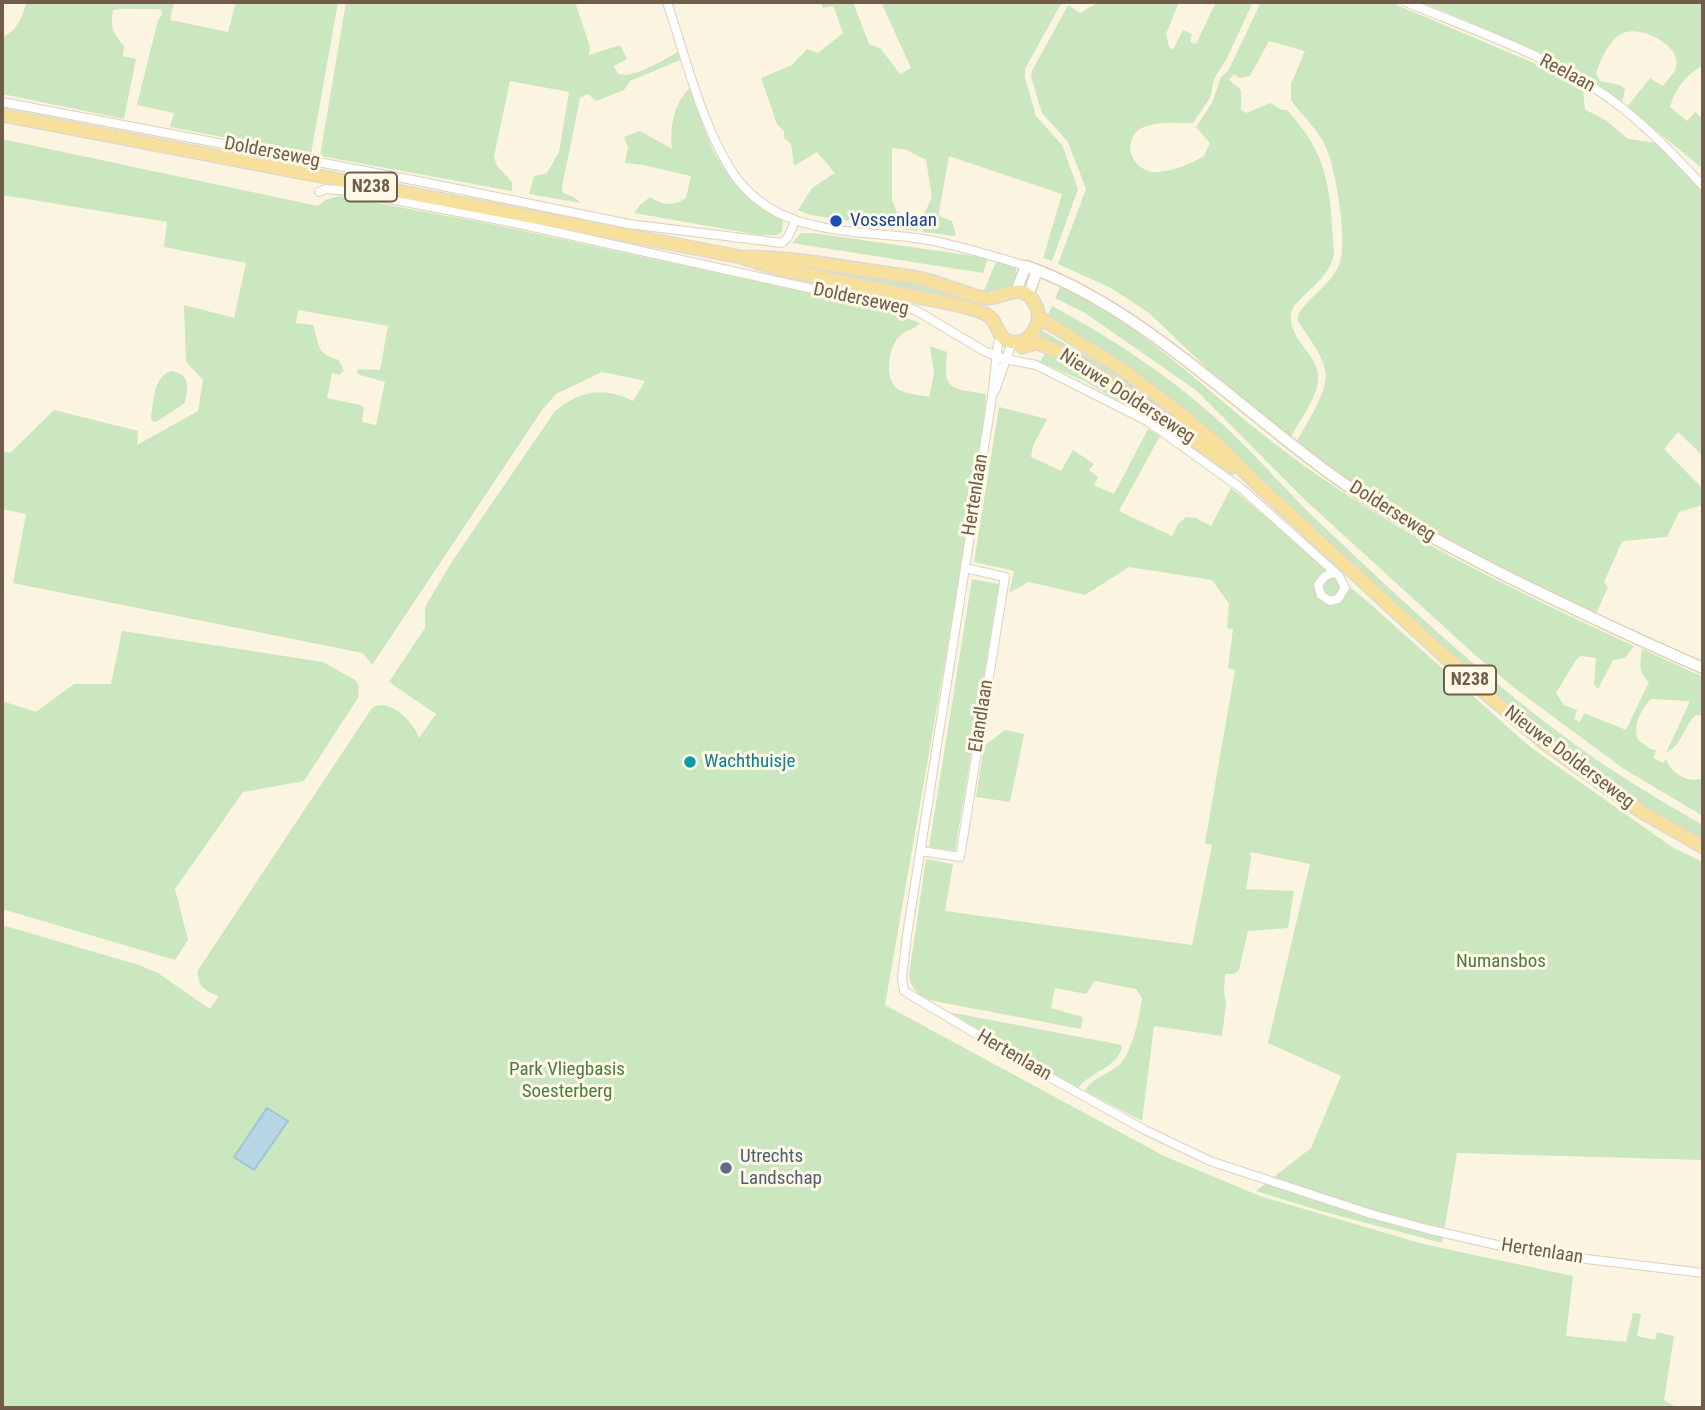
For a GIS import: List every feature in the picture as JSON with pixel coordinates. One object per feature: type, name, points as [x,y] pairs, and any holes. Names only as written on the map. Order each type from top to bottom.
[{"type":"main road","name":"Dolderseweg","points":[[2,116],[741,257],[779,270],[952,305],[989,319]]},
{"type":"main road","name":"Dolderseweg","points":[[741,257],[782,257],[923,279],[987,298],[1019,295]]},
{"type":"main road","name":"Dolderseweg","points":[[1031,268],[1060,279],[1110,307],[1161,342],[1337,478],[1434,539],[1562,604],[1703,668]]},
{"type":"main road","points":[[1019,295],[1036,306],[1038,320],[1027,338],[1010,350],[997,349],[990,332],[989,319],[998,303],[1019,295],[1031,268]]},
{"type":"main road","name":"N238","points":[[989,319],[1010,350]]},
{"type":"main road","name":"Nieuwe Dolderseweg","points":[[1038,320],[1071,336],[1158,394],[1218,445],[1478,687],[1546,745],[1642,813],[1703,848]]},
{"type":"main road","name":"Nieuwe Dolderseweg","points":[[1010,350],[1041,343],[1115,385],[1258,485]]},
{"type":"street","points":[[667,2],[720,151],[733,173],[756,200],[795,221]]},
{"type":"street","name":"Reelaan","points":[[1406,2],[1505,43],[1585,82],[1636,119],[1703,186]]},
{"type":"street","name":"Dolderseweg","points":[[2,102],[418,181],[629,225],[782,243],[788,237],[795,221],[833,230],[926,240],[1031,268]]},
{"type":"street","name":"Dolderseweg","points":[[319,192],[326,189],[348,191],[510,222],[863,300],[901,305],[997,349]]},
{"type":"street","name":"Hertenlaan","points":[[997,349],[992,397],[903,967],[904,991],[1044,1074],[1145,1130],[1210,1161],[1371,1214],[1431,1230],[1528,1252],[1703,1273]]},
{"type":"street","points":[[1010,350],[1147,421],[1242,489],[1334,573]]},
{"type":"street","name":"Hertenlaan","points":[[992,397],[1010,350]]},
{"type":"street","name":"Elandlaan","points":[[922,851],[960,858],[1005,577],[965,568]]},
{"type":"green space","points":[[27,2],[174,2],[170,20],[228,32],[236,2],[338,2],[311,154],[170,127],[174,113],[137,105],[158,20],[162,15],[161,9],[113,10],[112,25],[124,46],[123,56],[136,59],[124,119],[2,94],[2,37],[15,27]]},
{"type":"green space","points":[[346,2],[575,2],[590,47],[589,55],[620,45],[627,59],[614,66],[618,74],[632,74],[678,52],[680,60],[630,81],[624,90],[596,101],[588,94],[580,98],[562,187],[563,193],[581,203],[529,194],[534,176],[547,173],[559,152],[569,92],[510,81],[494,157],[497,166],[512,182],[512,191],[320,156]]},
{"type":"green space","points":[[820,2],[853,2],[869,44],[881,49],[900,74],[911,68],[881,2],[1062,2],[1025,69],[1036,116],[1062,145],[1078,189],[1052,261],[1043,258],[1062,194],[949,156],[939,216],[952,221],[956,236],[923,232],[922,219],[932,197],[926,160],[904,149],[892,148],[892,200],[897,212],[918,217],[917,231],[810,215],[798,210],[812,188],[835,173],[817,152],[794,166],[791,144],[784,138],[784,131],[777,124],[761,78],[792,65],[807,49],[818,53],[843,33],[834,8],[823,8]]},
{"type":"green space","points":[[1099,2],[1179,2],[1166,34],[1169,47],[1173,50],[1183,30],[1192,34],[1190,42],[1196,44],[1216,2],[1253,2],[1227,58],[1214,79],[1210,98],[1193,123],[1150,125],[1133,136],[1130,148],[1135,161],[1152,172],[1168,171],[1204,156],[1210,143],[1196,127],[1212,103],[1221,77],[1228,71],[1261,2],[1390,2],[1543,67],[1583,91],[1585,109],[1607,121],[1628,139],[1657,143],[1703,186],[1703,456],[1678,432],[1664,449],[1703,489],[1703,505],[1679,512],[1667,537],[1624,541],[1621,544],[1604,582],[1608,587],[1596,614],[1493,565],[1405,518],[1296,443],[1321,396],[1326,377],[1320,356],[1298,321],[1298,315],[1335,273],[1342,255],[1342,222],[1328,153],[1316,131],[1291,100],[1291,84],[1305,51],[1269,41],[1250,76],[1239,78],[1234,74],[1229,80],[1241,90],[1241,110],[1247,113],[1270,103],[1287,110],[1312,144],[1326,176],[1329,193],[1334,254],[1331,264],[1293,308],[1291,314],[1294,332],[1315,365],[1318,383],[1291,437],[1212,373],[1149,313],[1111,288],[1058,264],[1086,189],[1068,142],[1042,113],[1031,77],[1068,5],[1080,13]]},
{"type":"green space","points":[[1421,2],[1703,2],[1703,65],[1682,82],[1670,107],[1687,121],[1695,112],[1703,119],[1703,169],[1627,107],[1650,78],[1663,86],[1674,73],[1676,59],[1673,51],[1657,38],[1636,31],[1627,32],[1615,38],[1605,52],[1596,73],[1600,81],[1620,85],[1625,89],[1622,104],[1530,48]]},
{"type":"green space","points":[[690,88],[720,163],[743,190],[780,218],[783,222],[782,232],[776,235],[759,235],[634,213],[650,197],[668,204],[686,198],[691,176],[625,163],[628,148],[624,137],[640,131],[672,149],[676,109]]},
{"type":"green space","name":"Park Vliegbasis Soesterberg","points":[[2,139],[318,206],[325,200],[339,196],[491,224],[879,308],[920,323],[901,335],[893,347],[889,373],[895,387],[904,392],[929,397],[934,374],[930,346],[947,352],[946,375],[952,386],[986,394],[982,449],[885,1005],[1164,1156],[1260,1196],[1423,1244],[1573,1276],[1566,1336],[1626,1342],[1633,1313],[1641,1314],[1637,1336],[1655,1340],[1657,1332],[1674,1336],[1664,1400],[1678,1408],[2,1408],[2,925],[139,965],[158,973],[210,1009],[219,996],[203,988],[198,970],[372,708],[385,705],[400,712],[419,738],[436,714],[389,682],[425,628],[425,607],[453,560],[555,411],[574,399],[592,393],[612,393],[633,401],[645,381],[602,372],[556,394],[542,410],[372,665],[363,653],[13,583],[26,514],[2,509],[2,451],[10,453],[54,410],[138,431],[137,445],[198,411],[203,380],[186,362],[184,305],[234,318],[246,263],[164,247],[167,222],[2,195]],"holes":[[[298,310],[388,326],[380,370],[358,369],[357,373],[385,382],[376,425],[362,422],[364,408],[360,405],[327,398],[332,373],[339,375],[344,371],[339,360],[322,351],[313,325],[296,323]]]},
{"type":"green space","points":[[801,233],[988,258],[983,273],[792,243]]},
{"type":"green space","points":[[996,262],[1016,267],[1016,283],[1008,288],[983,293]]},
{"type":"green space","points":[[778,263],[918,285],[987,303],[986,308]]},
{"type":"green space","points":[[1061,285],[1092,302],[1151,343],[1291,456],[1372,511],[1457,560],[1634,646],[1625,658],[1613,660],[1598,689],[1594,684],[1596,658],[1581,656],[1576,660],[1556,693],[1564,705],[1577,710],[1574,719],[1580,722],[1584,713],[1626,730],[1649,682],[1641,671],[1642,649],[1703,677],[1703,716],[1696,715],[1672,749],[1666,753],[1690,701],[1651,699],[1641,713],[1636,729],[1638,740],[1656,750],[1653,758],[1663,763],[1666,759],[1676,773],[1686,779],[1703,778],[1703,816],[1624,769],[1517,690],[1305,500],[1197,391],[1085,313],[1055,298]]},
{"type":"green space","points":[[1052,306],[1123,348],[1213,415],[1311,514],[1473,663],[1585,752],[1703,825],[1703,839],[1622,793],[1531,727],[1141,376],[1047,317]]},
{"type":"green space","points":[[1041,330],[1140,387],[1189,428],[1108,377],[1036,339]]},
{"type":"green space","points":[[1047,350],[1168,426],[1163,427],[1084,381],[1040,362]]},
{"type":"green space","points":[[171,371],[182,375],[187,382],[185,403],[156,422],[152,421],[155,390],[161,378]]},
{"type":"green space","name":"Numansbos","points":[[999,407],[1047,419],[1033,446],[1031,457],[1061,471],[1073,450],[1094,464],[1089,470],[1098,477],[1094,485],[1114,494],[1148,429],[1160,436],[1119,511],[1172,536],[1178,524],[1186,517],[1196,518],[1211,526],[1231,488],[1368,602],[1529,746],[1672,847],[1703,862],[1703,1160],[1457,1153],[1442,1243],[1256,1191],[1311,1148],[1341,1076],[1268,1043],[1310,864],[1250,852],[1246,889],[1294,891],[1288,928],[1248,931],[1239,970],[1234,974],[1225,974],[1226,1005],[1222,1036],[1154,1026],[1142,1121],[1085,1091],[1126,1056],[1134,1037],[1142,998],[1136,989],[1095,981],[1086,994],[1055,988],[1051,1008],[1083,1017],[1081,1029],[934,1001],[917,992],[911,985],[909,975],[926,859],[953,864],[945,911],[1192,945],[1212,845],[1205,843],[1235,670],[1228,668],[1233,629],[1227,628],[1229,604],[1212,580],[1129,567],[1085,595],[1029,582],[1009,593],[1014,571],[974,562]]},
{"type":"green space","points":[[972,579],[999,584],[955,851],[929,847]]},
{"type":"green space","points":[[122,631],[323,662],[355,680],[359,686],[358,698],[304,781],[243,792],[175,889],[188,940],[175,960],[2,909],[2,701],[36,712],[74,684],[111,684]]},
{"type":"green space","points":[[1005,730],[1024,734],[1010,802],[976,797],[984,746]]},
{"type":"green space","points":[[949,1012],[1122,1045],[1111,1064],[1078,1088]]},
{"type":"water","points":[[267,1108],[288,1121],[254,1170],[234,1157]]},
{"type":"place","name":"Vossenlaan","points":[[836,221]]},
{"type":"place","name":"Wachthuisje","points":[[690,762]]},
{"type":"place","name":"Utrechts Landschap","points":[[726,1168]]}]
